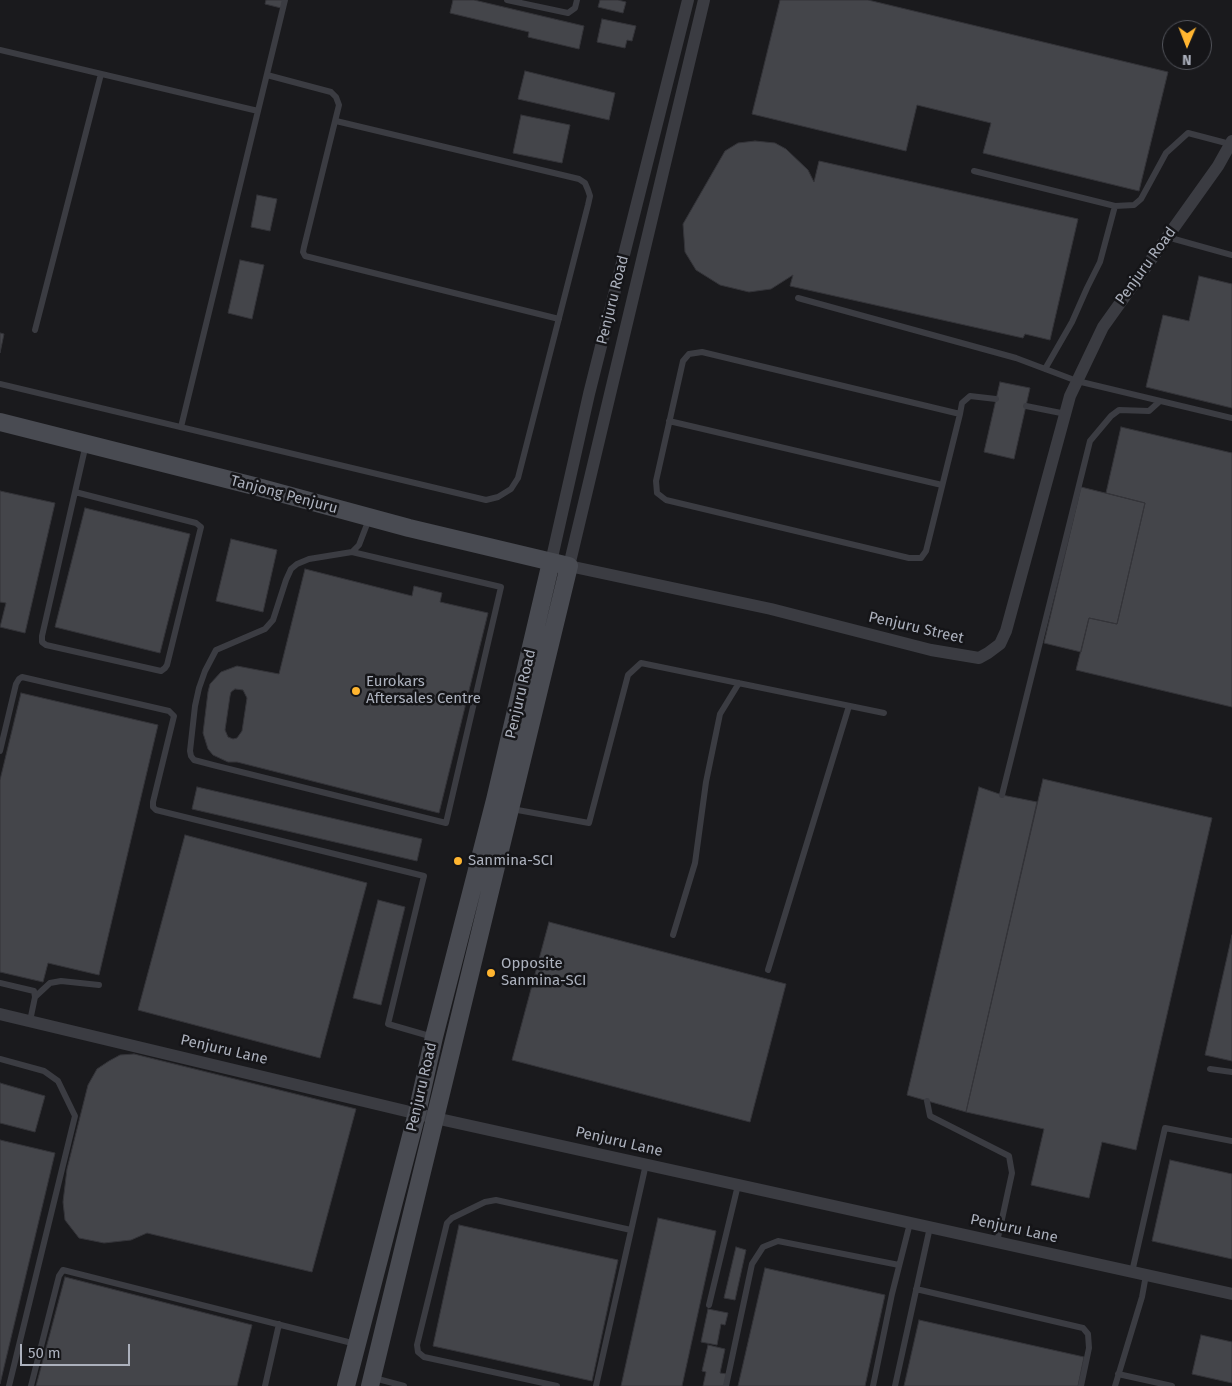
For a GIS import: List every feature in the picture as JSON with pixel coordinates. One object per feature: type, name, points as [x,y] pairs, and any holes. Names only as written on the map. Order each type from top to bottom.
[{"type":"main road","name":"Tanjong Penjuru","points":[[0,422],[569,566]]},
{"type":"main road","name":"Penjuru Road","points":[[346,1386],[496,800],[551,562]]},
{"type":"main road","name":"Penjuru Road","points":[[371,1382],[569,566]]},
{"type":"street","name":"Penjuru Road","points":[[551,562],[589,394],[688,0]]},
{"type":"street","name":"Penjuru Road","points":[[569,566],[704,0]]},
{"type":"street","name":"Penjuru Road","points":[[1070,396],[1103,327],[1218,166],[1231,143]]},
{"type":"street","name":"Penjuru Street","points":[[569,566],[770,609],[931,650],[979,658],[1000,644],[1006,631],[1070,396]]},
{"type":"street","name":"Penjuru Lane","points":[[0,1014],[435,1118],[1232,1294]]},
{"type":"lane","points":[[181,427],[285,0]]},
{"type":"lane","points":[[507,0],[568,13],[575,8],[577,0]]},
{"type":"lane","points":[[0,50],[258,111]]},
{"type":"lane","points":[[35,330],[101,74]]},
{"type":"lane","points":[[267,75],[331,92],[339,104],[304,247],[303,252],[305,256],[309,259],[559,319]]},
{"type":"lane","points":[[0,384],[479,499],[492,499],[512,489],[518,478],[590,196],[585,183],[579,179],[336,121]]},
{"type":"lane","points":[[974,171],[1115,206],[1134,205],[1141,199],[1166,153],[1188,132],[1231,143]]},
{"type":"lane","points":[[1044,369],[1072,322],[1086,288],[1100,262],[1115,206]]},
{"type":"lane","points":[[1166,237],[1232,255]]},
{"type":"lane","points":[[798,298],[1016,358],[1077,381],[1232,418]]},
{"type":"lane","points":[[960,414],[702,352],[689,354],[682,360],[656,481],[657,493],[666,500],[909,558],[921,558],[926,551],[960,414],[962,403],[970,396],[996,399]]},
{"type":"lane","points":[[1002,795],[1090,441],[1111,416],[1119,410],[1150,411],[1160,401]]},
{"type":"lane","points":[[1026,406],[1066,414]]},
{"type":"lane","points":[[669,421],[942,485]]},
{"type":"lane","points":[[75,492],[196,523],[201,527],[167,665],[161,671],[46,645],[42,642],[75,492],[86,443]]},
{"type":"lane","points":[[352,552],[501,587],[446,823],[204,763],[194,760],[191,756],[195,706],[199,688],[216,650],[265,629],[273,620],[291,569],[309,559],[352,552],[359,545],[370,517]]},
{"type":"lane","points":[[510,809],[589,822],[628,675],[641,663],[884,713]]},
{"type":"lane","points":[[0,751],[16,684],[22,677],[169,711],[174,716],[153,802],[153,807],[156,810],[424,876],[388,1024],[434,1037]]},
{"type":"lane","points":[[673,935],[695,863],[706,782],[720,714],[739,683]]},
{"type":"lane","points":[[768,970],[849,706]]},
{"type":"lane","points":[[35,997],[50,983],[61,981],[99,985]]},
{"type":"lane","points":[[0,983],[34,991],[35,997],[30,1021]]},
{"type":"lane","points":[[0,1058],[44,1070],[58,1081],[75,1116],[8,1386]]},
{"type":"lane","points":[[1210,1069],[1232,1072]]},
{"type":"lane","points":[[927,1101],[930,1116],[1009,1156],[1012,1173],[997,1242]]},
{"type":"lane","points":[[1132,1272],[1165,1128],[1232,1141]]},
{"type":"lane","points":[[596,1386],[646,1164]]},
{"type":"lane","points":[[708,1305],[738,1185]]},
{"type":"lane","points":[[557,1386],[424,1357],[418,1352],[417,1345],[447,1223],[452,1218],[485,1202],[496,1200],[631,1230]]},
{"type":"lane","points":[[873,1386],[910,1223]]},
{"type":"lane","points":[[895,1386],[930,1227]]},
{"type":"lane","points":[[726,1386],[752,1264],[763,1247],[778,1241],[899,1265]]},
{"type":"lane","points":[[31,1386],[59,1276],[63,1270],[356,1344]]},
{"type":"lane","points":[[1115,1386],[1142,1296],[1146,1275]]},
{"type":"lane","points":[[916,1289],[1083,1328],[1088,1334],[1089,1348],[1081,1386]]},
{"type":"lane","points":[[265,1386],[279,1324]]},
{"type":"lane","points":[[1118,1374],[1172,1386]]},
{"type":"lane","points":[[371,1382],[404,1386]]},
{"type":"building","points":[[266,0],[283,0],[281,8],[265,4]]},
{"type":"building","points":[[453,0],[474,0],[584,26],[579,49],[528,37],[529,32],[450,13]]},
{"type":"building","points":[[600,0],[626,2],[623,13],[598,7]]},
{"type":"building","points":[[780,0],[868,0],[1168,72],[1139,191],[983,153],[991,123],[917,105],[906,151],[752,114]]},
{"type":"building","points":[[602,19],[636,26],[632,41],[627,40],[625,48],[597,42]]},
{"type":"building","points":[[525,71],[615,93],[609,120],[518,99]]},
{"type":"building","points":[[521,115],[570,125],[562,163],[513,153]]},
{"type":"building","points":[[755,141],[775,143],[786,149],[808,170],[814,182],[819,161],[1078,219],[1050,340],[1025,334],[1023,338],[790,286],[793,275],[771,289],[749,292],[720,285],[696,270],[685,252],[683,224],[725,151],[738,143]]},
{"type":"building","points":[[257,195],[277,199],[270,231],[251,227]]},
{"type":"building","points":[[240,260],[264,265],[252,319],[228,313]]},
{"type":"building","points":[[1199,276],[1232,284],[1232,408],[1146,387],[1163,315],[1189,321]]},
{"type":"building","points":[[0,333],[4,334],[0,353]]},
{"type":"building","points":[[1000,382],[1030,388],[1014,459],[984,452]]},
{"type":"building","points":[[1121,427],[1232,453],[1232,707],[1076,670],[1089,618],[1117,624],[1145,503],[1106,493]]},
{"type":"building","points":[[1081,487],[1145,503],[1117,624],[1089,618],[1081,652],[1044,643]]},
{"type":"building","points":[[0,491],[55,503],[25,633],[0,627],[6,603],[0,602]]},
{"type":"building","points":[[85,508],[190,534],[160,653],[55,627]]},
{"type":"building","points":[[231,539],[277,550],[263,612],[216,601]]},
{"type":"building","name":"Eurokars Aftersales Centre","points":[[305,569],[412,596],[414,586],[442,593],[440,602],[488,613],[439,813],[237,762],[228,762],[213,755],[208,749],[203,733],[210,684],[221,672],[237,666],[279,674]],"holes":[[[235,689],[243,690],[247,698],[242,731],[237,738],[233,739],[228,737],[225,730],[230,696],[231,692]]]},
{"type":"building","points":[[21,693],[158,725],[99,975],[48,963],[43,982],[0,972],[0,780]]},
{"type":"building","points":[[1043,779],[1212,818],[1136,1150],[1102,1142],[1089,1198],[1031,1185],[1044,1129],[966,1112]]},
{"type":"building","points":[[197,787],[422,839],[417,861],[192,809]]},
{"type":"building","points":[[979,787],[1002,795],[1037,802],[966,1112],[907,1095]]},
{"type":"building","points":[[185,835],[367,883],[320,1058],[138,1010]]},
{"type":"building","points":[[378,900],[405,907],[381,1005],[353,998]]},
{"type":"building","points":[[549,922],[786,984],[750,1122],[512,1060]]},
{"type":"building","points":[[1232,935],[1232,1061],[1205,1055]]},
{"type":"building","points":[[134,1054],[356,1109],[312,1272],[147,1233],[131,1240],[104,1243],[79,1238],[65,1220],[63,1202],[67,1169],[88,1085],[97,1069],[120,1055]]},
{"type":"building","points":[[0,1083],[45,1096],[35,1132],[0,1123]]},
{"type":"building","points":[[0,1140],[55,1153],[0,1384]]},
{"type":"building","points":[[1170,1160],[1232,1174],[1232,1259],[1152,1241]]},
{"type":"building","points":[[658,1218],[716,1231],[682,1386],[621,1386]]},
{"type":"building","points":[[459,1225],[618,1260],[592,1381],[433,1346]]},
{"type":"building","points":[[736,1247],[746,1250],[735,1300],[724,1298]]},
{"type":"building","points":[[765,1268],[885,1295],[865,1386],[738,1386]]},
{"type":"building","points":[[65,1277],[252,1325],[237,1386],[36,1386]]},
{"type":"building","points":[[708,1309],[728,1313],[725,1325],[721,1324],[717,1345],[701,1342]]},
{"type":"building","points":[[919,1320],[1084,1357],[1078,1386],[904,1386]]},
{"type":"building","points":[[1201,1335],[1232,1342],[1232,1383],[1192,1374]]},
{"type":"building","points":[[708,1345],[725,1349],[720,1373],[727,1374],[724,1386],[703,1386],[706,1372],[702,1371]]},
{"type":"place","name":"Eurokars Aftersales Centre","points":[[356,691]]},
{"type":"place","name":"Sanmina-SCI","points":[[458,861]]},
{"type":"place","name":"Opposite Sanmina-SCI","points":[[491,973]]}]
